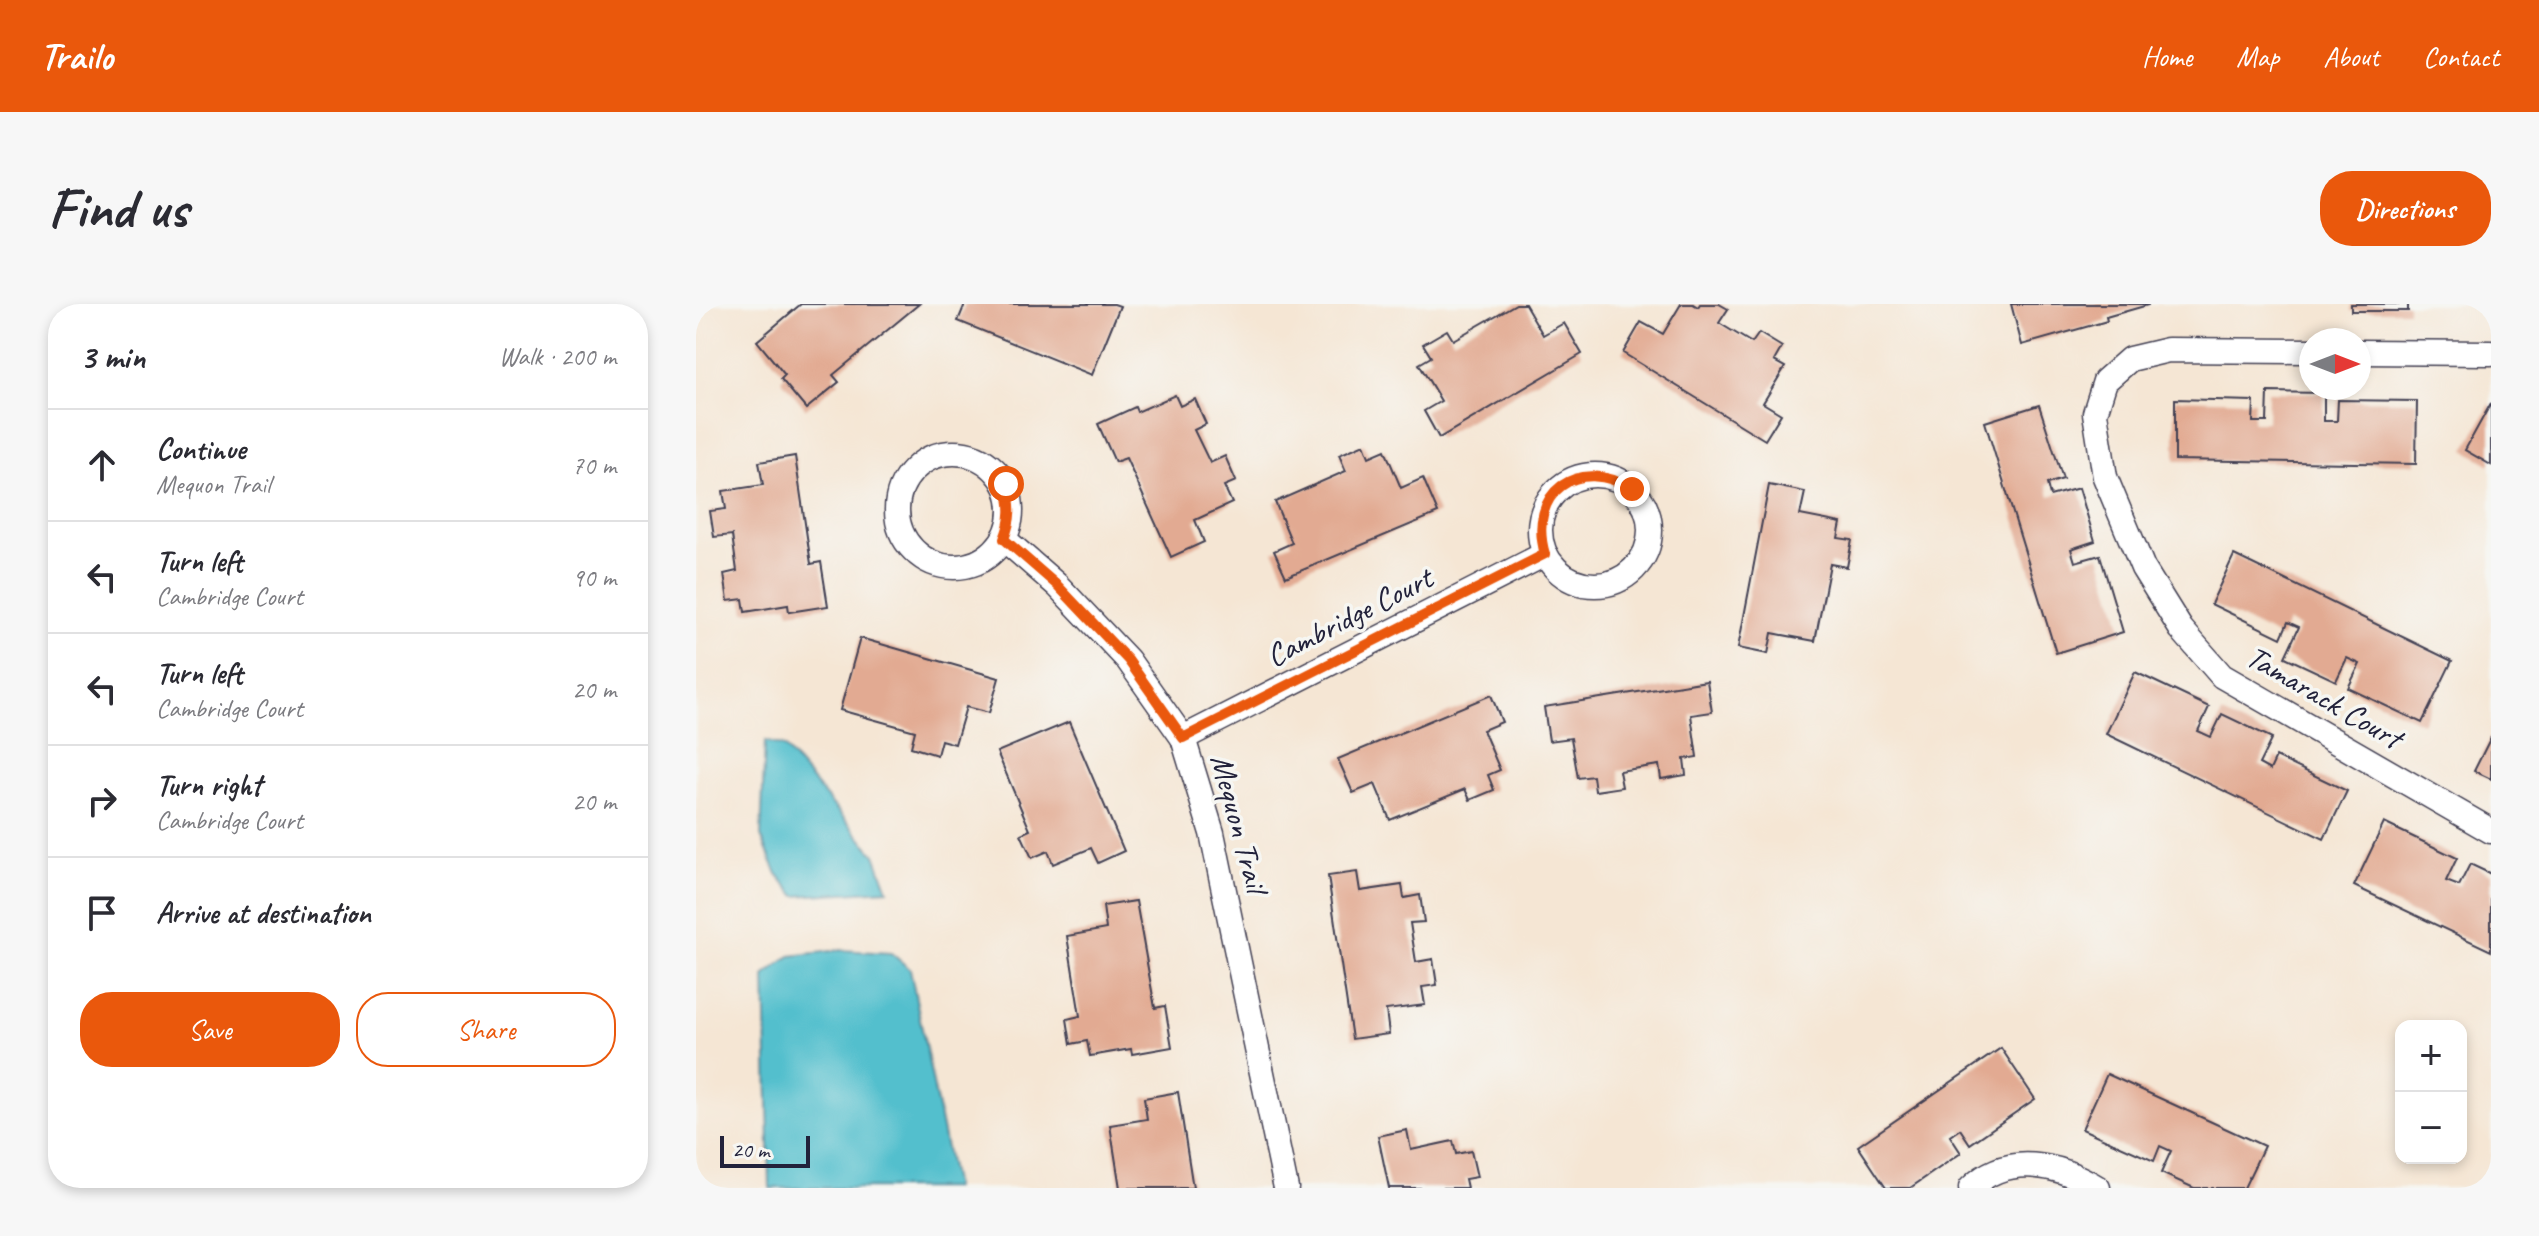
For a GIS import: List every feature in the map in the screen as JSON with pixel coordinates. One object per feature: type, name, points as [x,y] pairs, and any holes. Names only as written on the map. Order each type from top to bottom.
[{"type":"street","name":"Tamarack Court","points":[[2299,351],[2168,350],[2130,359],[2105,381],[2095,413],[2105,477],[2143,568],[2181,629],[2222,676],[2491,831]]},
{"type":"street","points":[[2371,352],[2491,353]]},
{"type":"street","points":[[960,452],[994,468],[1006,484],[1011,502],[1011,521],[1004,539],[992,554],[976,563],[948,566],[922,558],[908,545],[898,519],[900,491],[909,474],[923,461],[941,454],[960,452]]},
{"type":"street","points":[[1598,475],[1616,479],[1632,489],[1643,504],[1649,520],[1647,547],[1634,570],[1620,580],[1603,585],[1585,585],[1568,579],[1554,568],[1545,554],[1539,536],[1541,517],[1549,499],[1562,486],[1578,477],[1598,475]]},
{"type":"street","name":"Mequon Trail","points":[[1004,539],[1058,586],[1128,660],[1183,738],[1212,833],[1286,1188]]},
{"type":"street","name":"Cambridge Court","points":[[1183,738],[1545,554]]},
{"type":"street","points":[[1971,1188],[2004,1167],[2032,1164],[2080,1177],[2098,1188]]},
{"type":"water","points":[[765,741],[784,747],[875,855],[888,890],[796,896],[777,874],[761,836]]},
{"type":"water","points":[[840,950],[891,953],[910,969],[954,1188],[770,1188],[765,975],[790,956]]},
{"type":"building","points":[[801,304],[919,304],[833,375],[839,382],[806,409],[781,379],[785,375],[757,341]]},
{"type":"building","points":[[965,304],[1120,306],[1092,375],[958,321]]},
{"type":"building","points":[[1516,304],[1525,304],[1543,335],[1564,323],[1582,354],[1439,438],[1424,411],[1441,401],[1419,364],[1431,357],[1423,344],[1447,330],[1453,340]]},
{"type":"building","points":[[1681,304],[1698,307],[1700,304],[1719,304],[1728,309],[1719,323],[1752,343],[1759,333],[1782,347],[1774,361],[1785,367],[1763,403],[1781,414],[1765,440],[1623,353],[1641,322],[1663,334]]},
{"type":"building","points":[[2011,304],[2148,305],[2106,317],[2107,321],[2022,345]]},
{"type":"building","points":[[2351,304],[2408,304],[2408,311],[2351,311]]},
{"type":"building","points":[[2268,392],[2299,393],[2299,400],[2324,400],[2324,421],[2337,421],[2338,400],[2417,401],[2416,464],[2175,460],[2175,399],[2254,401],[2253,422],[2267,422]]},
{"type":"building","points":[[1175,395],[1180,406],[1195,399],[1206,424],[1194,430],[1210,463],[1225,456],[1236,481],[1224,486],[1232,503],[1195,520],[1204,542],[1171,557],[1126,458],[1115,462],[1098,424],[1135,407],[1137,412]]},
{"type":"building","points":[[2491,403],[2491,465],[2465,450]]},
{"type":"building","points":[[2039,405],[2063,479],[2047,484],[2050,496],[2079,488],[2095,541],[2071,549],[2075,562],[2100,555],[2123,632],[2056,653],[1985,422]]},
{"type":"building","points":[[1364,444],[1369,457],[1385,450],[1401,488],[1423,478],[1438,513],[1286,577],[1274,551],[1292,543],[1275,502],[1346,471],[1339,455]]},
{"type":"building","points":[[795,456],[811,564],[821,562],[828,606],[789,612],[788,605],[745,612],[743,599],[728,601],[724,574],[737,571],[732,535],[714,537],[710,511],[726,509],[723,491],[763,485],[759,462]]},
{"type":"building","points":[[1769,485],[1805,492],[1800,515],[1841,523],[1838,538],[1852,540],[1847,567],[1830,564],[1815,641],[1772,633],[1768,654],[1738,648]]},
{"type":"building","points":[[2234,555],[2452,661],[2422,723],[2348,688],[2360,664],[2347,658],[2336,681],[2285,657],[2299,627],[2288,622],[2281,638],[2211,604]]},
{"type":"building","points":[[860,638],[999,678],[989,713],[966,707],[955,744],[941,740],[937,755],[911,747],[915,731],[840,710]]},
{"type":"building","points":[[2135,672],[2209,707],[2198,731],[2211,737],[2222,714],[2272,738],[2259,764],[2270,770],[2276,757],[2347,791],[2324,839],[2106,734]]},
{"type":"building","points":[[1707,681],[1712,712],[1691,715],[1697,757],[1684,759],[1686,775],[1661,779],[1659,765],[1619,771],[1622,787],[1595,791],[1593,776],[1578,778],[1571,738],[1549,741],[1544,707]]},
{"type":"building","points":[[1491,695],[1502,722],[1483,730],[1500,770],[1488,775],[1494,790],[1470,800],[1465,789],[1390,820],[1375,784],[1353,793],[1338,759]]},
{"type":"building","points":[[1069,722],[1124,851],[1098,863],[1091,848],[1053,864],[1048,851],[1032,858],[1021,834],[1030,830],[997,752]]},
{"type":"building","points":[[2491,737],[2491,779],[2474,771]]},
{"type":"building","points":[[2384,823],[2457,858],[2446,881],[2459,886],[2470,864],[2491,874],[2491,951],[2354,886]]},
{"type":"building","points":[[1357,872],[1360,891],[1402,885],[1404,898],[1420,895],[1424,922],[1410,923],[1416,962],[1433,959],[1437,985],[1422,987],[1425,1005],[1386,1010],[1389,1034],[1352,1039],[1328,876]]},
{"type":"building","points":[[1136,901],[1155,1008],[1165,1006],[1172,1047],[1132,1054],[1131,1049],[1090,1056],[1087,1041],[1071,1044],[1067,1019],[1080,1016],[1067,936],[1106,929],[1103,906]]},
{"type":"building","points":[[2001,1048],[2035,1099],[1970,1144],[1960,1129],[1950,1136],[1961,1153],[1910,1188],[1886,1188],[1858,1146]]},
{"type":"building","points":[[2107,1074],[2264,1146],[2244,1188],[2194,1188],[2161,1173],[2171,1151],[2160,1146],[2154,1161],[2082,1129]]},
{"type":"building","points":[[1178,1092],[1193,1188],[1120,1188],[1110,1125],[1147,1119],[1144,1098]]},
{"type":"building","points":[[1407,1130],[1411,1150],[1453,1141],[1456,1154],[1471,1151],[1477,1177],[1465,1179],[1467,1188],[1389,1188],[1378,1136]]},
{"type":"route","points":[[1006,484],[1011,502],[1011,521],[1004,539],[1058,586],[1128,660],[1183,738],[1545,554],[1539,536],[1541,517],[1549,499],[1562,486],[1578,477],[1598,475],[1616,479],[1632,489]]}]
